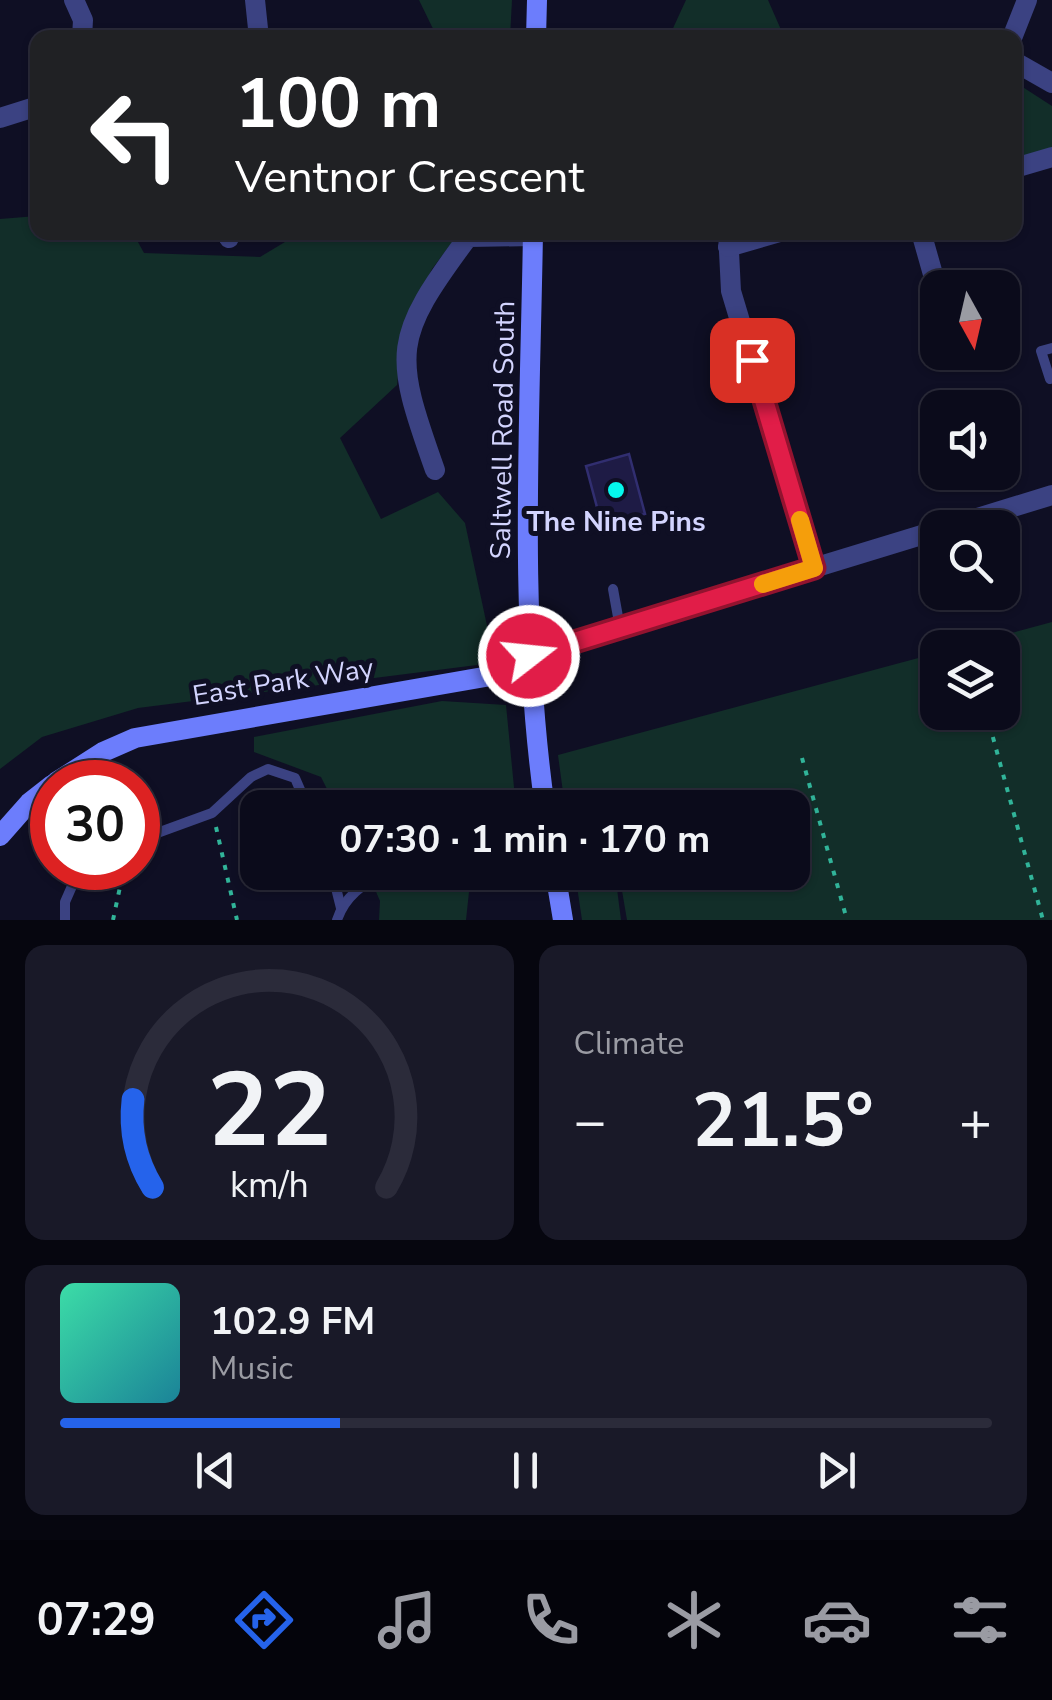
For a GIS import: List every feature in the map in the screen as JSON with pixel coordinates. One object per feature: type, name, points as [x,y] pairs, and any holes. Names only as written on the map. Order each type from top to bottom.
[{"type":"street","points":[[74,0],[83,20],[82,30]]},
{"type":"street","points":[[255,0],[258,30]]},
{"type":"street","points":[[536,0],[536,30]]},
{"type":"street","points":[[1015,30],[1027,0]]},
{"type":"street","points":[[1022,66],[1052,83]]},
{"type":"street","points":[[0,118],[30,109]]},
{"type":"street","points":[[1022,166],[1052,158]]},
{"type":"street","points":[[435,470],[408,394],[405,369],[412,322],[431,286],[466,240]]},
{"type":"street","name":"Saltwell Road South","points":[[533,240],[530,662],[543,790]]},
{"type":"street","points":[[728,240],[731,291],[814,568]]},
{"type":"street","points":[[923,240],[932,270]]},
{"type":"street","points":[[1003,510],[1052,495]]},
{"type":"street","points":[[530,662],[620,629],[920,536]]},
{"type":"street","name":"East Park Way","points":[[91,760],[135,738],[530,662]]},
{"type":"street","name":"East Park Way","points":[[0,836],[30,802]]},
{"type":"street","points":[[558,890],[563,920]]},
{"type":"lane","points":[[1050,379],[1041,351],[1052,348]]},
{"type":"lane","points":[[613,590],[620,629]]},
{"type":"lane","points":[[160,832],[212,813],[251,776],[268,769],[295,778],[300,790]]},
{"type":"lane","points":[[65,920],[64,902],[70,890]]},
{"type":"lane","points":[[339,914],[357,890]]},
{"type":"path","points":[[991,730],[1043,920]]},
{"type":"path","points":[[802,758],[846,920]]},
{"type":"path","points":[[212,813],[238,920]]},
{"type":"path","points":[[113,920],[119,890]]},
{"type":"green space","points":[[419,0],[512,0],[510,30],[434,30]]},
{"type":"green space","points":[[686,0],[768,0],[781,30],[672,30]]},
{"type":"green space","points":[[1022,87],[1052,106],[1052,149],[1022,157]]},
{"type":"green space","points":[[30,217],[30,240],[137,240],[144,253],[260,257],[288,240],[454,240],[432,269],[403,328],[397,385],[340,438],[381,519],[438,492],[465,523],[489,635],[488,652],[477,665],[138,708],[42,737],[0,769],[0,219]]},
{"type":"green space","points":[[1052,622],[1052,920],[627,920],[622,890],[810,890],[810,790],[563,790],[558,755],[920,658],[920,730],[1020,730],[1020,631]]},
{"type":"green space","points":[[442,701],[506,705],[514,790],[328,790],[321,777],[254,752],[254,737]]},
{"type":"green space","points":[[375,890],[469,890],[466,920],[379,920],[380,901]]},
{"type":"green space","points":[[578,890],[617,890],[621,920],[582,920]]},
{"type":"building","name":"The Nine Pins","points":[[629,454],[645,514],[602,526],[586,466]]},
{"type":"slow traffic","points":[[763,584],[814,568],[800,520]]},
{"type":"place","name":"The Nine Pins","points":[[616,490]]},
{"type":"route","points":[[529,656],[814,568],[752,360]]}]
